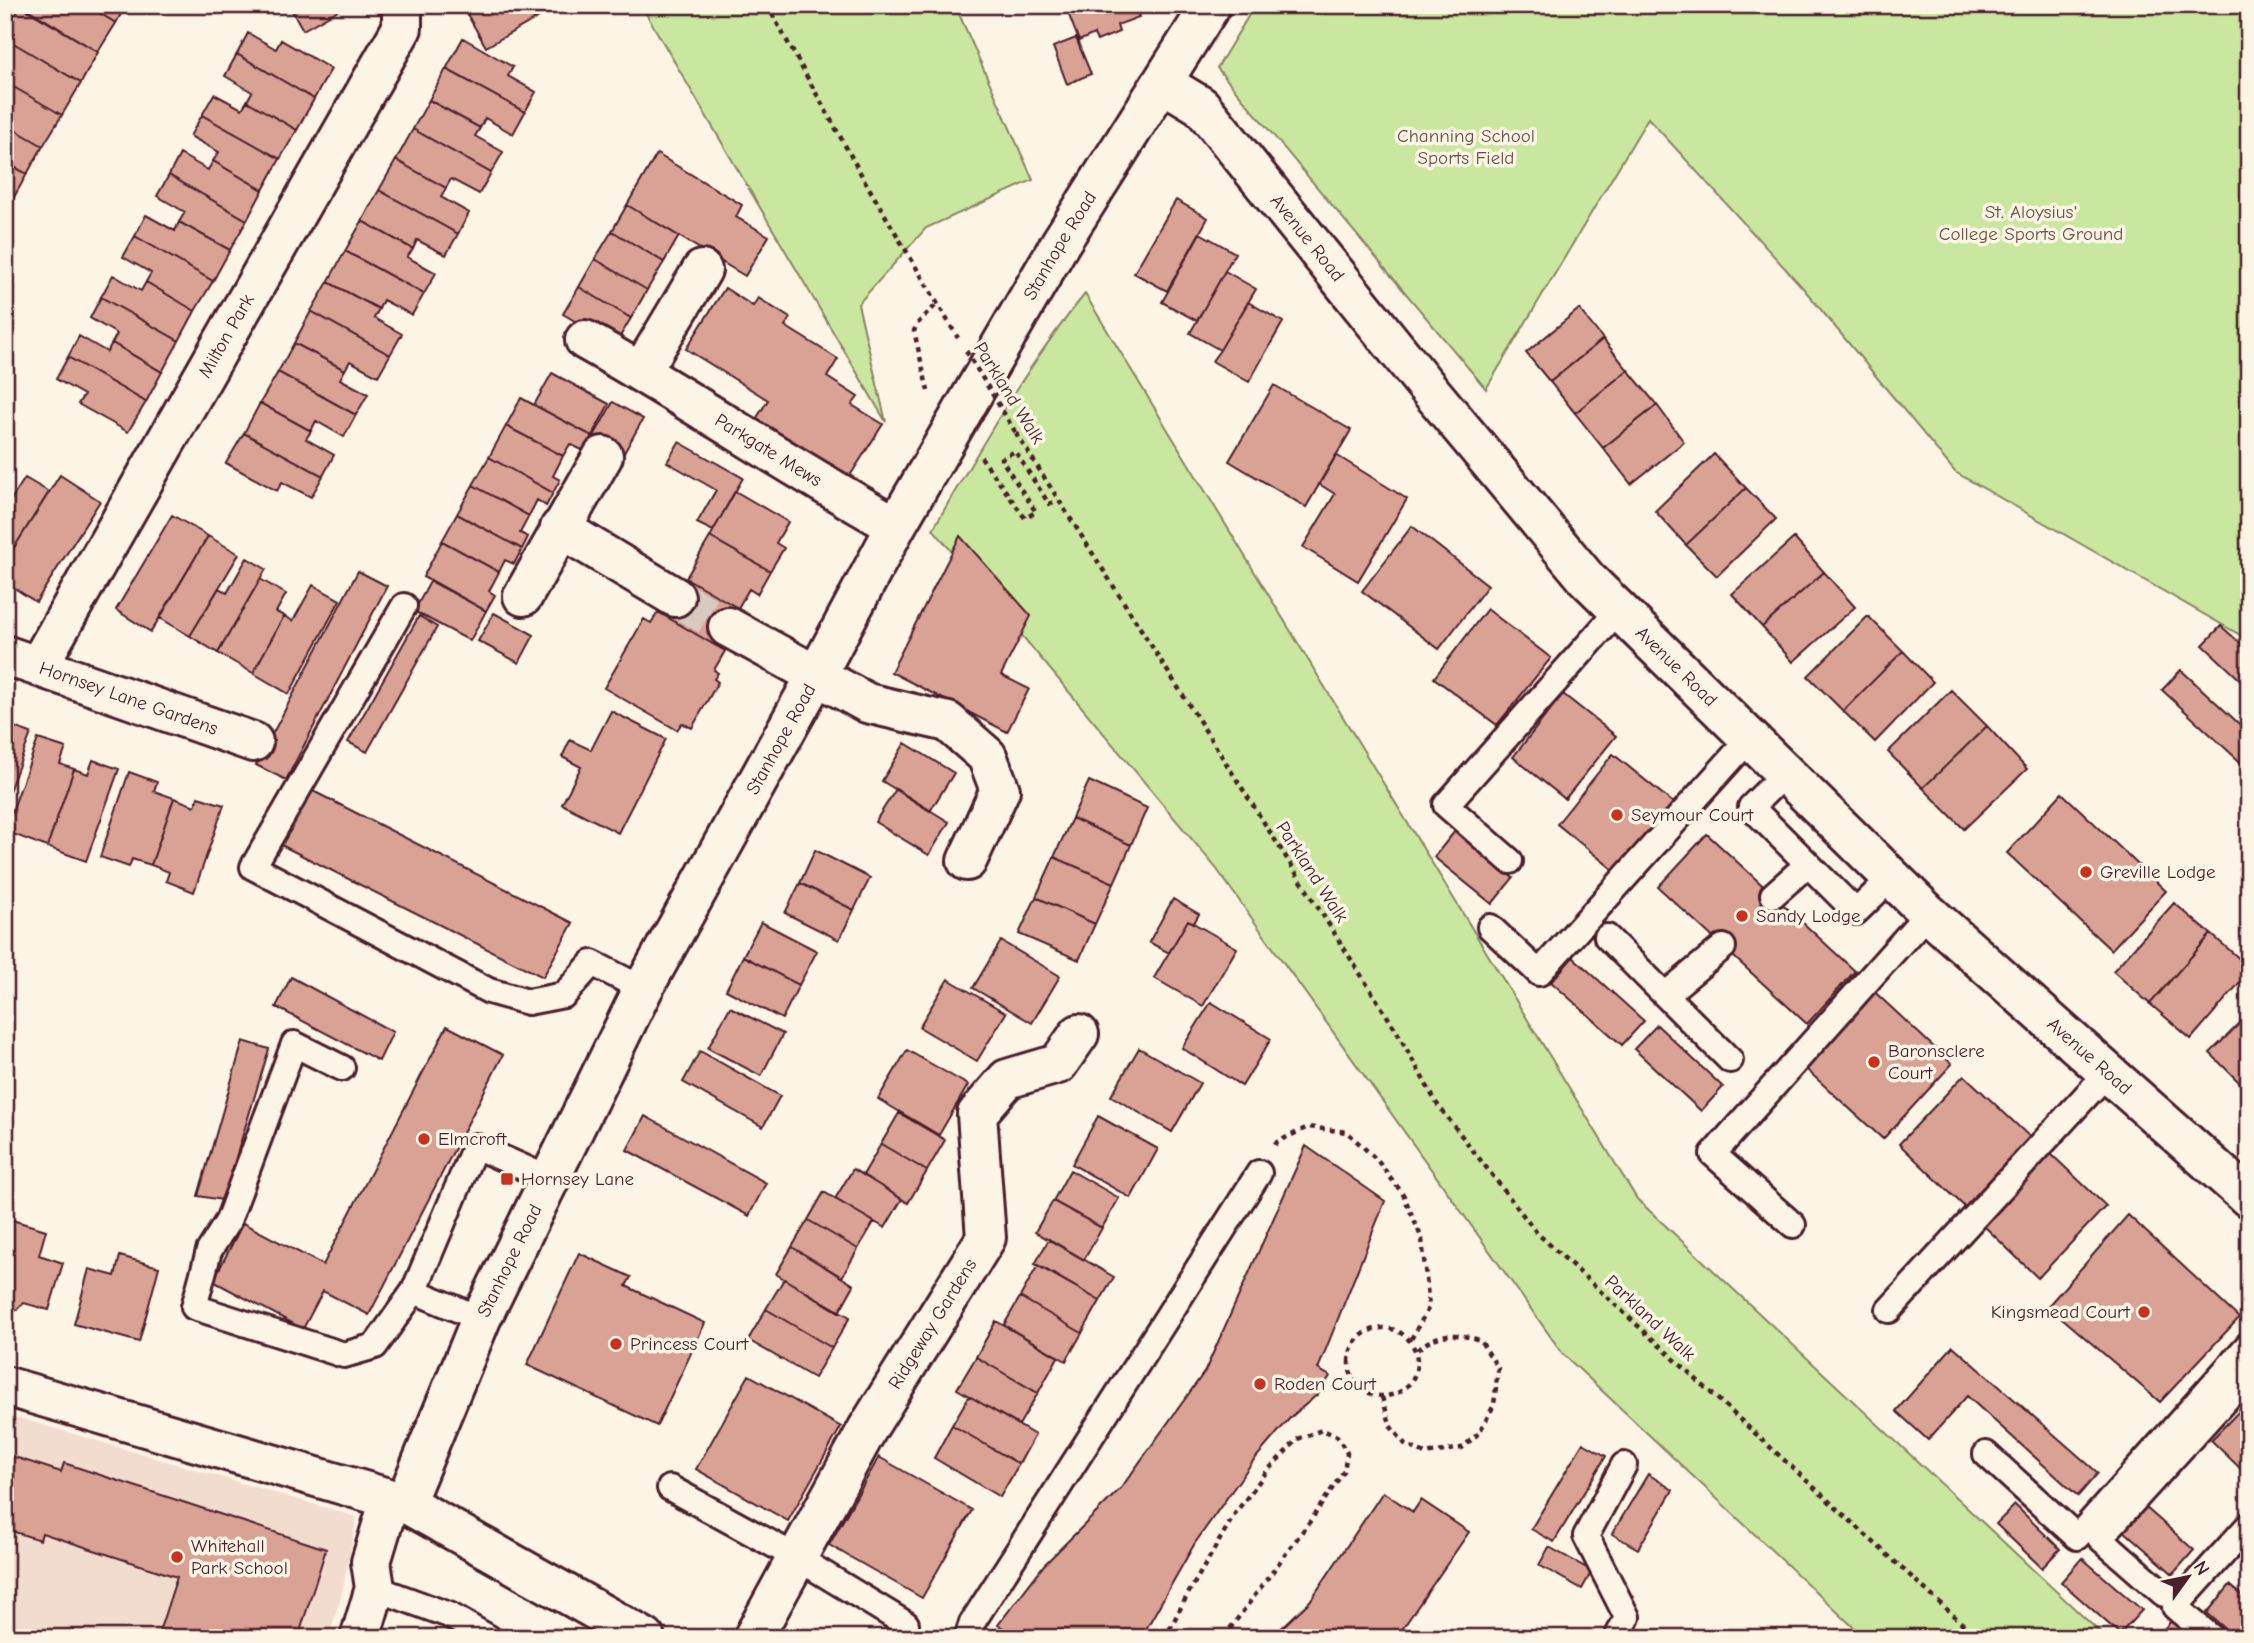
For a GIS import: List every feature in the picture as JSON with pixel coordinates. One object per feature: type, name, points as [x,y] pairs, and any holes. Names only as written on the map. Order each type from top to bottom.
[{"type":"street","name":"Milton Park","points":[[22,661],[402,28],[400,5]]},
{"type":"street","name":"Stanhope Road","points":[[360,1638],[375,1588],[371,1562],[397,1501],[481,1319],[643,989],[896,526],[1061,242],[1211,5]]},
{"type":"street","name":"Avenue Road","points":[[1163,83],[1201,106],[1423,382],[1587,579],[1928,913],[2249,1198]]},
{"type":"street","points":[[641,372],[702,270]]},
{"type":"street","name":"Parkgate Mews","points":[[585,340],[896,526]]},
{"type":"street","points":[[523,596],[603,456]]},
{"type":"street","points":[[560,528],[675,597]]},
{"type":"street","points":[[728,627],[867,703],[948,722],[988,756],[1000,790],[967,861]]},
{"type":"street","name":"Hornsey Lane Gardens","points":[[22,661],[253,742]]},
{"type":"street","name":"Ridgeway Gardens","points":[[753,1638],[868,1428],[986,1238],[976,1114],[1007,1079],[1059,1064],[1079,1034]]},
{"type":"street","points":[[5,1386],[397,1501],[645,1638]]},
{"type":"lane","points":[[404,606],[253,867],[489,991],[528,1002],[564,995],[592,964],[643,989]]},
{"type":"lane","points":[[1510,861],[1446,804],[1619,610]]},
{"type":"lane","points":[[1490,927],[1539,973],[1750,738]]},
{"type":"lane","points":[[1785,773],[1751,807],[1856,912],[1892,877]]},
{"type":"lane","points":[[1773,895],[1808,864]]},
{"type":"lane","points":[[1793,1225],[1713,1154],[1928,913]]},
{"type":"lane","points":[[1606,937],[1730,1060]]},
{"type":"lane","points":[[1665,995],[1723,947]]},
{"type":"lane","points":[[342,1068],[294,1045],[229,1221],[209,1251],[194,1307],[344,1355],[374,1346],[414,1291],[475,1146],[549,1179]]},
{"type":"lane","points":[[1889,1310],[2108,1072]]},
{"type":"lane","points":[[967,1638],[972,1623],[1259,1173]]},
{"type":"lane","points":[[414,1291],[481,1319]]},
{"type":"lane","points":[[1986,1454],[2077,1537],[2249,1344]]},
{"type":"lane","points":[[2164,1594],[2100,1538],[2249,1374]]},
{"type":"lane","points":[[1617,1638],[1627,1617],[1586,1536],[1624,1465]]},
{"type":"lane","points":[[670,1488],[796,1557],[906,1624]]},
{"type":"lane","points":[[2212,1638],[2175,1607],[2249,1525]]},
{"type":"lane","points":[[375,1588],[449,1615],[489,1638]]},
{"type":"path","name":"Parkland Walk","points":[[767,5],[937,304],[1058,500],[1396,1030],[1437,1104],[1537,1233],[1978,1638]]},
{"type":"path","points":[[926,383],[915,331],[916,324],[937,304]]},
{"type":"path","points":[[958,421],[1025,518],[1036,512],[1001,459],[1015,451],[1049,504],[1058,500]]},
{"type":"path","points":[[1259,1173],[1278,1142],[1308,1127],[1347,1132],[1377,1160],[1404,1194],[1422,1239],[1429,1307],[1410,1342]]},
{"type":"path","points":[[1379,1327],[1391,1328],[1402,1333],[1410,1342],[1416,1351],[1416,1372],[1411,1382],[1393,1395],[1382,1397],[1362,1390],[1353,1381],[1348,1358],[1358,1337],[1379,1327]]},
{"type":"path","points":[[1382,1397],[1391,1427],[1405,1444],[1425,1454],[1462,1448],[1479,1433],[1494,1405],[1498,1368],[1480,1340],[1465,1335],[1447,1334],[1427,1341],[1416,1351]]},
{"type":"path","points":[[1166,1638],[1188,1594],[1236,1513],[1267,1471],[1298,1440],[1322,1430],[1337,1436],[1347,1453],[1344,1471],[1223,1638]]},
{"type":"shaded area","name":"Whitehall Park School","points":[[5,1414],[357,1517],[341,1597],[328,1638],[5,1638]]},
{"type":"green space","points":[[641,5],[955,5],[1033,180],[926,228],[858,304],[886,422]]},
{"type":"green space","name":"St. Aloysius' College Sports Ground","points":[[1255,5],[2249,5],[2249,640],[1955,472],[1803,288],[1648,118],[1486,389],[1217,68]]},
{"type":"green space","points":[[1085,294],[1637,1199],[2106,1638],[1865,1638],[1563,1354],[1216,868],[933,529],[1023,379]]},
{"type":"building","points":[[21,5],[86,5],[116,23],[98,52]]},
{"type":"building","points":[[86,5],[126,5],[116,23]]},
{"type":"building","points":[[289,5],[347,5],[303,30]]},
{"type":"building","points":[[560,5],[486,47],[463,7]]},
{"type":"building","points":[[1065,5],[1134,5],[1139,17],[1117,25],[1119,32],[1097,41],[1094,34],[1079,41]]},
{"type":"building","points":[[20,6],[98,52],[81,83],[5,38],[5,32]]},
{"type":"building","points":[[248,33],[276,49],[281,40],[331,69],[314,99],[237,54]]},
{"type":"building","points":[[5,38],[81,83],[62,115],[5,82]]},
{"type":"building","points":[[463,38],[513,67],[508,76],[536,92],[525,112],[446,69]]},
{"type":"building","points":[[1076,38],[1091,74],[1067,84],[1053,47]]},
{"type":"building","points":[[237,54],[314,99],[297,130],[247,101],[252,92],[225,76]]},
{"type":"building","points":[[446,69],[525,112],[513,134],[485,118],[480,128],[429,100]]},
{"type":"building","points":[[5,82],[62,115],[43,146],[5,124]]},
{"type":"building","points":[[214,94],[242,109],[247,101],[297,130],[280,159],[202,115]]},
{"type":"building","points":[[429,100],[480,128],[475,136],[503,152],[491,173],[413,129]]},
{"type":"building","points":[[202,115],[280,159],[263,190],[213,161],[219,152],[190,136]]},
{"type":"building","points":[[5,124],[43,146],[27,174],[5,162]]},
{"type":"building","points":[[413,129],[491,173],[479,194],[451,179],[446,188],[396,160]]},
{"type":"building","points":[[180,154],[208,170],[213,161],[263,190],[247,220],[169,175]]},
{"type":"building","points":[[657,154],[742,205],[736,217],[769,236],[745,276],[627,205]]},
{"type":"building","points":[[396,160],[446,188],[441,197],[469,213],[458,234],[379,190]]},
{"type":"building","points":[[5,162],[27,174],[10,204],[5,201]]},
{"type":"building","points":[[169,175],[247,220],[230,250],[179,222],[185,212],[157,196]]},
{"type":"building","points":[[379,190],[458,234],[446,255],[417,240],[413,249],[362,221]]},
{"type":"building","points":[[1176,200],[1208,218],[1167,291],[1134,273]]},
{"type":"building","points":[[627,205],[679,236],[664,262],[612,231]]},
{"type":"building","points":[[146,215],[175,231],[179,222],[230,250],[213,281],[135,236]]},
{"type":"building","points":[[362,221],[413,249],[407,257],[436,273],[424,294],[345,251]]},
{"type":"building","points":[[612,231],[664,262],[647,290],[595,259]]},
{"type":"building","points":[[1200,233],[1235,253],[1197,321],[1162,302]]},
{"type":"building","points":[[135,236],[213,281],[195,311],[146,282],[151,273],[123,257]]},
{"type":"building","points":[[345,251],[424,294],[412,315],[383,300],[379,309],[328,282]]},
{"type":"building","points":[[595,259],[647,290],[631,318],[579,287]]},
{"type":"building","points":[[1225,271],[1256,289],[1220,350],[1190,333]]},
{"type":"building","points":[[113,275],[141,291],[146,282],[195,311],[179,341],[101,297]]},
{"type":"building","points":[[328,282],[379,309],[374,318],[402,334],[390,355],[311,311]]},
{"type":"building","points":[[579,287],[631,318],[615,345],[563,314]]},
{"type":"building","points":[[725,288],[753,306],[758,298],[790,318],[785,326],[838,359],[827,377],[858,397],[852,405],[883,424],[846,482],[753,424],[768,400],[686,349]]},
{"type":"building","points":[[101,297],[179,341],[162,372],[112,343],[117,334],[90,318]]},
{"type":"building","points":[[1248,302],[1283,322],[1249,382],[1212,361]]},
{"type":"building","points":[[1579,309],[1603,339],[1550,382],[1526,353]]},
{"type":"building","points":[[311,311],[390,355],[378,376],[350,361],[345,370],[294,343]]},
{"type":"building","points":[[79,336],[107,352],[112,343],[162,372],[146,402],[68,357]]},
{"type":"building","points":[[1603,339],[1628,370],[1575,413],[1550,382]]},
{"type":"building","points":[[294,343],[345,370],[340,379],[368,394],[356,415],[278,372]]},
{"type":"building","points":[[68,357],[146,402],[128,432],[78,404],[84,395],[56,379]]},
{"type":"building","points":[[1628,370],[1657,405],[1603,448],[1575,413]]},
{"type":"building","points":[[278,372],[356,415],[344,437],[316,421],[311,431],[260,403]]},
{"type":"building","points":[[552,373],[609,404],[592,436],[534,405]]},
{"type":"building","points":[[1274,385],[1351,430],[1306,507],[1229,461]]},
{"type":"building","points":[[521,398],[592,436],[584,451],[570,444],[563,456],[506,426]]},
{"type":"building","points":[[613,402],[643,419],[624,453],[594,436]]},
{"type":"building","points":[[260,403],[311,431],[306,439],[334,455],[323,476],[244,433]]},
{"type":"building","points":[[1657,405],[1684,442],[1631,484],[1603,448]]},
{"type":"building","points":[[506,426],[563,456],[553,476],[560,480],[553,493],[489,457]]},
{"type":"building","points":[[244,433],[323,476],[311,497],[282,482],[277,491],[226,463]]},
{"type":"building","points":[[679,442],[743,478],[713,531],[697,523],[716,490],[667,462]]},
{"type":"building","points":[[1714,454],[1746,488],[1686,545],[1655,511]]},
{"type":"building","points":[[1336,455],[1407,499],[1358,581],[1303,547],[1335,494],[1319,484]]},
{"type":"building","points":[[489,457],[553,493],[546,506],[537,500],[529,516],[473,485]]},
{"type":"building","points":[[60,475],[100,501],[36,602],[5,582],[5,562]]},
{"type":"building","points":[[25,478],[49,492],[5,562],[5,509]]},
{"type":"building","points":[[473,485],[529,516],[520,533],[528,537],[522,549],[457,514]]},
{"type":"building","points":[[1746,488],[1776,519],[1717,576],[1686,545]]},
{"type":"building","points":[[735,491],[788,522],[776,543],[784,548],[770,571],[710,537]]},
{"type":"building","points":[[457,514],[522,549],[514,564],[505,560],[499,572],[442,541]]},
{"type":"building","points":[[172,515],[208,536],[151,632],[116,610]]},
{"type":"building","points":[[1412,526],[1488,585],[1439,649],[1362,591]]},
{"type":"building","points":[[208,536],[239,554],[190,636],[160,618]]},
{"type":"building","points":[[960,536],[1031,616],[1001,675],[1029,689],[1007,732],[891,672]]},
{"type":"building","points":[[710,537],[770,571],[757,594],[749,589],[738,608],[686,578]]},
{"type":"building","points":[[1794,538],[1824,572],[1762,627],[1732,594]]},
{"type":"building","points":[[442,541],[499,572],[489,591],[495,595],[486,611],[423,577]]},
{"type":"building","points":[[247,558],[266,569],[218,653],[190,636],[219,588],[227,593]]},
{"type":"building","points":[[358,571],[387,586],[286,780],[256,765]]},
{"type":"building","points":[[1824,572],[1855,607],[1793,662],[1762,627]]},
{"type":"building","points":[[686,578],[738,608],[716,646],[665,616]]},
{"type":"building","points":[[260,579],[286,594],[276,612],[284,616],[253,673],[218,653]]},
{"type":"building","points":[[431,580],[486,611],[470,641],[414,611]]},
{"type":"building","points":[[313,585],[340,600],[289,694],[253,673],[284,616],[293,621]]},
{"type":"building","points":[[1487,609],[1551,658],[1497,725],[1434,678]]},
{"type":"building","points":[[658,612],[725,651],[714,670],[718,673],[714,679],[718,682],[692,728],[682,723],[677,730],[604,688],[644,619],[651,623]]},
{"type":"building","points":[[494,613],[534,635],[519,663],[478,641]]},
{"type":"building","points":[[419,616],[437,627],[367,752],[348,742]]},
{"type":"building","points":[[1868,616],[1903,651],[1843,711],[1808,676]]},
{"type":"building","points":[[2221,626],[2249,651],[2249,688],[2203,645]]},
{"type":"building","points":[[1903,651],[1933,682],[1875,742],[1843,711]]},
{"type":"building","points":[[2181,670],[2249,733],[2249,770],[2162,690]]},
{"type":"building","points":[[1951,690],[1987,726],[1923,788],[1888,752]]},
{"type":"building","points":[[1563,694],[1616,736],[1565,799],[1513,757]]},
{"type":"building","points":[[611,711],[666,739],[618,833],[562,804],[581,767],[562,757],[570,740],[591,750]]},
{"type":"building","points":[[5,724],[31,733],[5,802]]},
{"type":"building","points":[[1987,726],[2027,769],[1964,829],[1923,788]]},
{"type":"building","points":[[38,739],[66,748],[60,764],[74,769],[47,847],[5,831]]},
{"type":"building","points":[[905,743],[954,773],[930,811],[882,781]]},
{"type":"building","name":"Seymour Court","points":[[1613,754],[1677,806],[1621,876],[1557,824]]},
{"type":"building","points":[[93,760],[119,769],[86,861],[47,847],[74,769],[88,774]]},
{"type":"building","points":[[129,772],[157,782],[154,791],[174,798],[151,865],[132,859],[129,867],[100,857]]},
{"type":"building","points":[[1089,781],[1147,808],[1131,845],[1072,818]]},
{"type":"building","points":[[896,789],[949,822],[929,855],[875,822]]},
{"type":"building","points":[[311,790],[573,923],[543,977],[281,845]]},
{"type":"building","name":"Greville Lodge","points":[[2062,793],[2166,891],[2111,950],[2007,853]]},
{"type":"building","points":[[198,797],[224,805],[194,892],[166,881],[169,872],[151,865],[174,798],[195,806]]},
{"type":"building","points":[[1072,818],[1131,845],[1114,883],[1054,857]]},
{"type":"building","points":[[1455,831],[1513,878],[1492,904],[1434,857]]},
{"type":"building","name":"Sandy Lodge","points":[[1707,834],[1855,971],[1807,1024],[1658,887]]},
{"type":"building","points":[[815,850],[870,878],[854,910],[800,883]]},
{"type":"building","points":[[1054,857],[1114,883],[1095,924],[1036,897]]},
{"type":"building","points":[[800,883],[854,910],[839,940],[785,913]]},
{"type":"building","points":[[1036,897],[1095,924],[1079,960],[1019,934]]},
{"type":"building","points":[[1173,899],[1199,914],[1194,923],[1188,920],[1169,953],[1149,942]]},
{"type":"building","points":[[2174,903],[2211,934],[2150,1004],[2113,971]]},
{"type":"building","points":[[1188,920],[1237,948],[1203,1006],[1154,978]]},
{"type":"building","points":[[761,922],[817,951],[799,985],[743,956]]},
{"type":"building","points":[[2211,934],[2249,967],[2249,972],[2191,1039],[2150,1004]]},
{"type":"building","points":[[1001,941],[1060,976],[1032,1023],[973,988]]},
{"type":"building","points":[[743,956],[799,985],[782,1019],[726,990]]},
{"type":"building","points":[[1573,957],[1644,1021],[1622,1045],[1551,982]]},
{"type":"building","points":[[291,977],[393,1032],[379,1061],[276,1007]]},
{"type":"building","points":[[948,979],[1006,1013],[977,1061],[919,1027]]},
{"type":"building","name":"Baronsclere Court","points":[[1866,984],[1952,1064],[1883,1139],[1796,1060]]},
{"type":"building","points":[[1211,1002],[1271,1039],[1242,1086],[1182,1048]]},
{"type":"building","points":[[730,1007],[783,1034],[761,1076],[708,1048]]},
{"type":"building","points":[[2249,1014],[2249,1086],[2246,1089],[2210,1053]]},
{"type":"building","points":[[1657,1025],[1723,1087],[1701,1111],[1634,1049]]},
{"type":"building","name":"Elmcroft","points":[[447,1026],[503,1055],[369,1315],[323,1291],[303,1329],[213,1281],[243,1223],[323,1265]]},
{"type":"building","points":[[243,1041],[269,1049],[223,1200],[198,1196]]},
{"type":"building","points":[[1139,1048],[1200,1083],[1172,1132],[1111,1096]]},
{"type":"building","points":[[907,1050],[968,1085],[939,1135],[878,1099]]},
{"type":"building","points":[[700,1051],[780,1096],[763,1127],[683,1082]]},
{"type":"building","points":[[1964,1075],[2032,1139],[1967,1209],[1899,1144]]},
{"type":"building","points":[[899,1113],[945,1140],[927,1171],[881,1144]]},
{"type":"building","points":[[645,1116],[766,1183],[749,1216],[627,1150]]},
{"type":"building","points":[[1098,1116],[1158,1149],[1131,1198],[1072,1164]]},
{"type":"building","points":[[881,1144],[927,1171],[908,1203],[863,1175]]},
{"type":"building","name":"Roden Court","points":[[1306,1146],[1385,1201],[1318,1369],[1330,1376],[1319,1393],[1290,1418],[1253,1461],[1195,1543],[1141,1638],[1021,1638],[998,1625],[1044,1565],[1121,1488],[1205,1371]]},
{"type":"building","points":[[2050,1153],[2106,1206],[2038,1278],[1983,1225]]},
{"type":"building","points":[[853,1169],[902,1199],[885,1228],[835,1199]]},
{"type":"building","points":[[1070,1170],[1119,1198],[1102,1228],[1053,1201]]},
{"type":"building","points":[[824,1192],[874,1222],[858,1249],[808,1220]]},
{"type":"building","points":[[1053,1201],[1102,1228],[1084,1260],[1035,1232]]},
{"type":"building","name":"Kingsmead Court","points":[[2128,1215],[2239,1318],[2160,1402],[2048,1306]]},
{"type":"building","points":[[5,1218],[46,1230],[39,1255],[63,1263],[49,1310],[24,1303],[15,1311],[5,1308]]},
{"type":"building","points":[[808,1220],[858,1249],[842,1277],[792,1247]]},
{"type":"building","points":[[1049,1239],[1114,1277],[1100,1301],[1035,1264]]},
{"type":"building","points":[[792,1247],[854,1285],[839,1312],[776,1274]]},
{"type":"building","name":"Princess Court","points":[[579,1253],[631,1277],[626,1286],[705,1323],[657,1426],[527,1365]]},
{"type":"building","points":[[120,1256],[159,1267],[139,1342],[74,1324],[89,1269],[115,1276]]},
{"type":"building","points":[[1038,1265],[1100,1301],[1082,1333],[1020,1297]]},
{"type":"building","points":[[784,1279],[850,1317],[832,1348],[766,1309]]},
{"type":"building","points":[[1020,1297],[1082,1333],[1066,1361],[1004,1325]]},
{"type":"building","points":[[766,1309],[832,1348],[814,1378],[748,1340]]},
{"type":"building","points":[[996,1321],[1058,1357],[1038,1393],[976,1357]]},
{"type":"building","points":[[1953,1346],[2098,1473],[2078,1496],[1967,1396],[1928,1440],[1896,1411]]},
{"type":"building","points":[[976,1357],[1038,1393],[1019,1425],[957,1389]]},
{"type":"building","points":[[749,1375],[841,1427],[788,1521],[696,1469]]},
{"type":"building","points":[[969,1396],[1035,1435],[1019,1464],[952,1425]]},
{"type":"building","points":[[2249,1401],[2249,1477],[2211,1440]]},
{"type":"building","points":[[952,1425],[1019,1464],[1000,1497],[934,1458]]},
{"type":"building","points":[[1583,1443],[1606,1456],[1554,1542],[1531,1529]]},
{"type":"building","points":[[5,1454],[61,1472],[64,1463],[326,1549],[298,1638],[157,1638],[177,1577],[42,1533],[40,1540],[5,1529]]},
{"type":"building","points":[[879,1457],[972,1510],[922,1598],[829,1545]]},
{"type":"building","points":[[1648,1474],[1673,1490],[1638,1549],[1612,1534]]},
{"type":"building","points":[[1383,1492],[1413,1512],[1421,1500],[1469,1532],[1396,1638],[1271,1638],[1310,1601]]},
{"type":"building","points":[[2015,1505],[2060,1549],[2042,1568],[1996,1524]]},
{"type":"building","points":[[2144,1506],[2194,1550],[2173,1574],[2123,1530]]},
{"type":"building","points":[[1549,1547],[1592,1571],[1582,1589],[1539,1565]]},
{"type":"building","points":[[2082,1558],[2142,1610],[2120,1634],[2061,1582]]},
{"type":"building","points":[[2230,1585],[2249,1601],[2249,1638],[2236,1638],[2207,1613]]},
{"type":"building","points":[[2171,1621],[2190,1638],[2156,1638]]},
{"type":"tunnel","points":[[675,597],[728,627]]},
{"type":"place","name":"Seymour Court","points":[[1617,815]]},
{"type":"place","name":"Greville Lodge","points":[[2086,872]]},
{"type":"place","name":"Sandy Lodge","points":[[1742,916]]},
{"type":"place","name":"Baronsclere Court","points":[[1874,1062]]},
{"type":"place","name":"Elmcroft","points":[[424,1139]]},
{"type":"place","name":"Hornsey Lane","points":[[507,1179]]},
{"type":"place","name":"Kingsmead Court","points":[[2144,1312]]},
{"type":"place","name":"Princess Court","points":[[616,1344]]},
{"type":"place","name":"Roden Court","points":[[1260,1384]]},
{"type":"place","name":"Whitehall Park School","points":[[177,1557]]},
{"type":"park label","name":"Channing School Sports Field","points":[[1466,147]]}]
